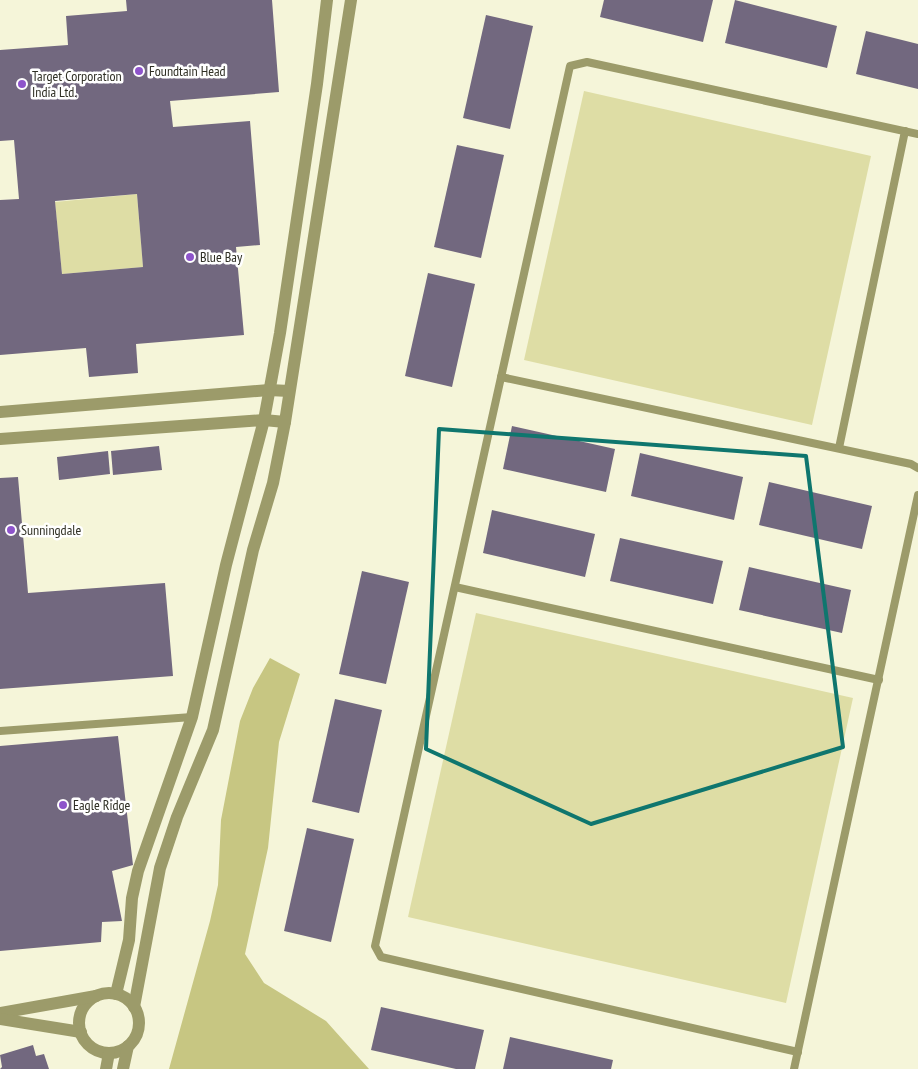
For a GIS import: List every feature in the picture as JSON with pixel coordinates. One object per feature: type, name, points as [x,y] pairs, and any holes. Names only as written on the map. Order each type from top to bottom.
[{"type":"street","points":[[116,994],[129,940],[132,898],[138,871],[192,717],[226,565],[264,420],[280,333],[317,84],[327,0]]},
{"type":"street","points":[[134,1007],[160,868],[177,817],[213,730],[253,550],[273,483],[285,422],[351,0]]},
{"type":"street","points":[[0,412],[269,390],[289,392]]},
{"type":"street","points":[[0,439],[264,420],[285,422]]},
{"type":"street","points":[[0,1013],[106,993],[116,994],[126,999],[134,1007],[138,1017],[138,1028],[135,1038],[128,1046],[118,1052],[109,1053],[92,1047],[80,1032],[81,1012],[87,1003],[96,996]]},
{"type":"street","points":[[0,1019],[80,1032]]},
{"type":"street","points":[[123,1069],[128,1046]]},
{"type":"street","points":[[106,1069],[109,1053]]},
{"type":"lane","points":[[798,1052],[381,957],[375,946],[570,66],[587,62],[918,134]]},
{"type":"lane","points":[[839,448],[904,131]]},
{"type":"lane","points":[[501,377],[839,448],[910,464],[918,468]]},
{"type":"lane","points":[[794,1069],[918,496]]},
{"type":"lane","points":[[455,587],[879,680]]},
{"type":"lane","points":[[0,731],[192,717]]},
{"type":"highlighted area","points":[[439,429],[806,456],[843,747],[591,824],[426,749]]},
{"type":"shaded area","points":[[584,91],[871,156],[812,425],[524,360]]},
{"type":"shaded area","points":[[137,194],[143,267],[62,274],[55,202]]},
{"type":"shaded area","points":[[476,613],[853,698],[786,1003],[408,917]]},
{"type":"shaded area","points":[[270,658],[300,674],[279,742],[268,848],[245,954],[264,983],[326,1021],[369,1069],[169,1069],[210,921],[218,885],[221,820],[240,721],[253,688]]},
{"type":"building","name":"Blue Bay","points":[[126,0],[272,0],[279,92],[170,101],[173,127],[250,121],[260,245],[236,247],[244,335],[136,344],[138,373],[89,377],[86,348],[0,355],[0,200],[19,199],[14,140],[0,141],[0,50],[68,45],[66,16],[127,11]],"holes":[[[137,194],[143,267],[62,274],[55,201]]]},
{"type":"building","points":[[604,0],[713,0],[703,42],[600,17]]},
{"type":"building","points":[[735,0],[837,26],[827,68],[725,43]]},
{"type":"building","points":[[486,15],[533,26],[510,129],[463,118]]},
{"type":"building","points":[[866,31],[918,44],[918,89],[856,74]]},
{"type":"building","points":[[457,145],[504,155],[481,258],[434,247]]},
{"type":"building","points":[[428,273],[475,284],[452,387],[405,376]]},
{"type":"building","points":[[512,426],[615,449],[606,492],[503,469]]},
{"type":"building","points":[[159,446],[162,470],[113,475],[111,451]]},
{"type":"building","points":[[108,451],[110,474],[59,480],[57,457]]},
{"type":"building","points":[[640,453],[743,477],[734,520],[631,496]]},
{"type":"building","name":"Sunningdale","points":[[18,477],[28,593],[165,583],[173,676],[0,689],[0,478]]},
{"type":"building","points":[[769,482],[872,506],[862,549],[759,525]]},
{"type":"building","points":[[492,510],[595,534],[585,577],[483,553]]},
{"type":"building","points":[[620,538],[723,561],[713,604],[610,581]]},
{"type":"building","points":[[749,567],[851,590],[842,633],[739,610]]},
{"type":"building","points":[[362,571],[409,582],[386,684],[339,674]]},
{"type":"building","points":[[335,699],[382,710],[359,813],[312,802]]},
{"type":"building","name":"Eagle Ridge","points":[[118,736],[133,865],[112,871],[122,921],[102,922],[101,942],[0,951],[0,746]]},
{"type":"building","points":[[307,828],[354,839],[331,942],[284,931]]},
{"type":"building","points":[[381,1007],[484,1030],[475,1069],[456,1069],[371,1050]]},
{"type":"building","points":[[510,1037],[613,1060],[611,1069],[503,1069]]},
{"type":"building","points":[[33,1045],[36,1056],[44,1054],[49,1069],[0,1069],[2,1067],[0,1055]]},
{"type":"place","name":"Foundtain Head","points":[[139,71]]},
{"type":"place","name":"Target Corporation India Ltd.","points":[[22,84]]},
{"type":"place","name":"Blue Bay","points":[[190,257]]},
{"type":"place","name":"Sunningdale","points":[[11,530]]},
{"type":"place","name":"Eagle Ridge","points":[[63,805]]}]
